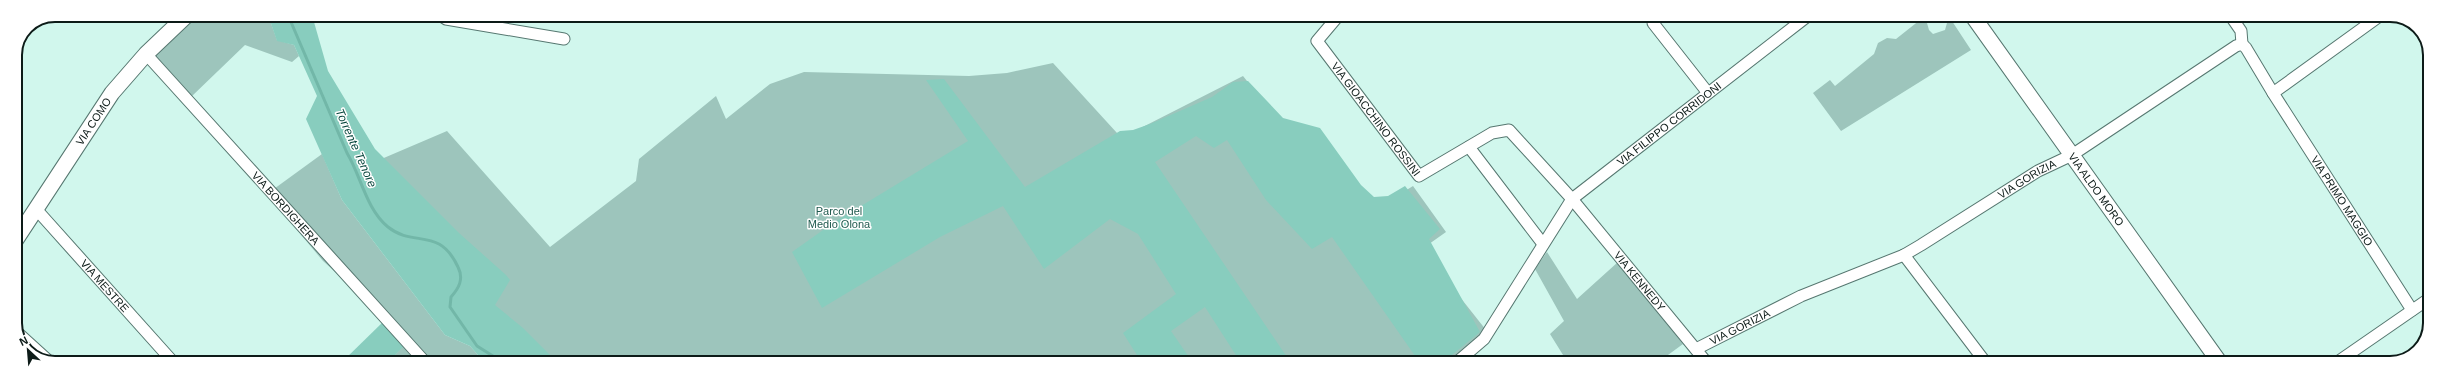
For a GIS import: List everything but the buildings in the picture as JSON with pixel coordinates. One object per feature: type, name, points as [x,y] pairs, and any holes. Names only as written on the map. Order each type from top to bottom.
[{"type":"main road","name":"VIA COMO","points":[[22,231],[112,93],[146,54],[180,22]]},
{"type":"main road","name":"VIA ALDO MORO","points":[[1977,22],[2215,356]]},
{"type":"street","points":[[458,22],[564,39]]},
{"type":"street","name":"VIA GIOACCHINO ROSSINI","points":[[1333,22],[1317,41],[1419,176],[1492,133],[1509,130],[1572,199]]},
{"type":"street","name":"VIA FILIPPO CORRIDONI","points":[[1464,356],[1484,339],[1572,199],[1800,22]]},
{"type":"street","points":[[2234,22],[2240,31],[2242,44],[2246,48],[2273,93],[2371,22]]},
{"type":"street","points":[[1652,23],[1708,93]]},
{"type":"street","name":"VIA GORIZIA","points":[[1696,349],[1801,296],[1904,255],[2038,171],[2072,155],[2236,46],[2242,44]]},
{"type":"street","name":"VIA BORDIGHERA","points":[[146,54],[420,356]]},
{"type":"street","name":"VIA PRIMO MAGGIO","points":[[2273,93],[2412,310]]},
{"type":"street","points":[[1468,147],[1543,244]]},
{"type":"street","name":"VIA KENNEDY","points":[[1572,199],[1702,356]]},
{"type":"street","name":"VIA MESTRE","points":[[36,210],[168,356]]},
{"type":"street","points":[[1904,255],[1981,356]]},
{"type":"street","points":[[2346,356],[2423,303]]},
{"type":"street","points":[[28,342],[39,352]]},
{"type":"green space","points":[[190,22],[271,22],[277,40],[294,45],[299,56],[292,62],[245,45],[191,97],[155,56]]},
{"type":"green space","points":[[270,22],[314,22],[328,71],[375,149],[459,233],[506,275],[510,280],[495,305],[523,328],[551,356],[479,356],[470,346],[445,335],[342,200],[306,119],[317,96],[294,45],[277,41]]},
{"type":"green space","points":[[1917,22],[1927,22],[1929,30],[1933,34],[1945,30],[1947,23],[1953,22],[1971,50],[1841,131],[1813,93],[1830,80],[1835,86],[1874,54],[1878,43],[1887,38],[1896,39]]},
{"type":"green space","name":"Parco del Medio Olona","points":[[1053,63],[1117,133],[1125,136],[1243,76],[1358,220],[1413,186],[1446,232],[1422,249],[1486,330],[1457,356],[528,356],[358,169],[447,131],[550,247],[636,181],[639,159],[716,96],[726,119],[770,84],[804,72],[969,76],[1007,73]]},
{"type":"green space","points":[[944,79],[1025,187],[1120,131],[1133,130],[1150,124],[1212,97],[1233,82],[1248,81],[1283,118],[1320,128],[1361,185],[1374,197],[1388,196],[1405,186],[1440,229],[1429,239],[1480,332],[1451,356],[1415,356],[1332,237],[1312,249],[1266,200],[1227,140],[1214,148],[1196,136],[1155,162],[1286,356],[1236,356],[1205,307],[1171,331],[1188,356],[1138,356],[1123,333],[1176,294],[1138,234],[1110,219],[1044,269],[1003,206],[940,237],[822,308],[792,252],[833,223],[968,141],[926,80]]},
{"type":"green space","points":[[322,154],[342,200],[445,335],[470,346],[479,356],[394,356],[410,339],[323,261],[267,194]]},
{"type":"green space","points":[[1547,252],[1577,299],[1618,262],[1683,344],[1667,356],[1564,356],[1550,334],[1564,321],[1535,269]]},
{"type":"green space","points":[[385,320],[411,339],[394,356],[348,356]]},
{"type":"waterway","name":"Torrente Tenore","points":[[291,22],[347,153],[374,211],[380,220],[398,233],[434,242],[443,246],[451,254],[460,271],[461,279],[458,287],[451,297],[450,307],[477,346],[493,356]]}]
